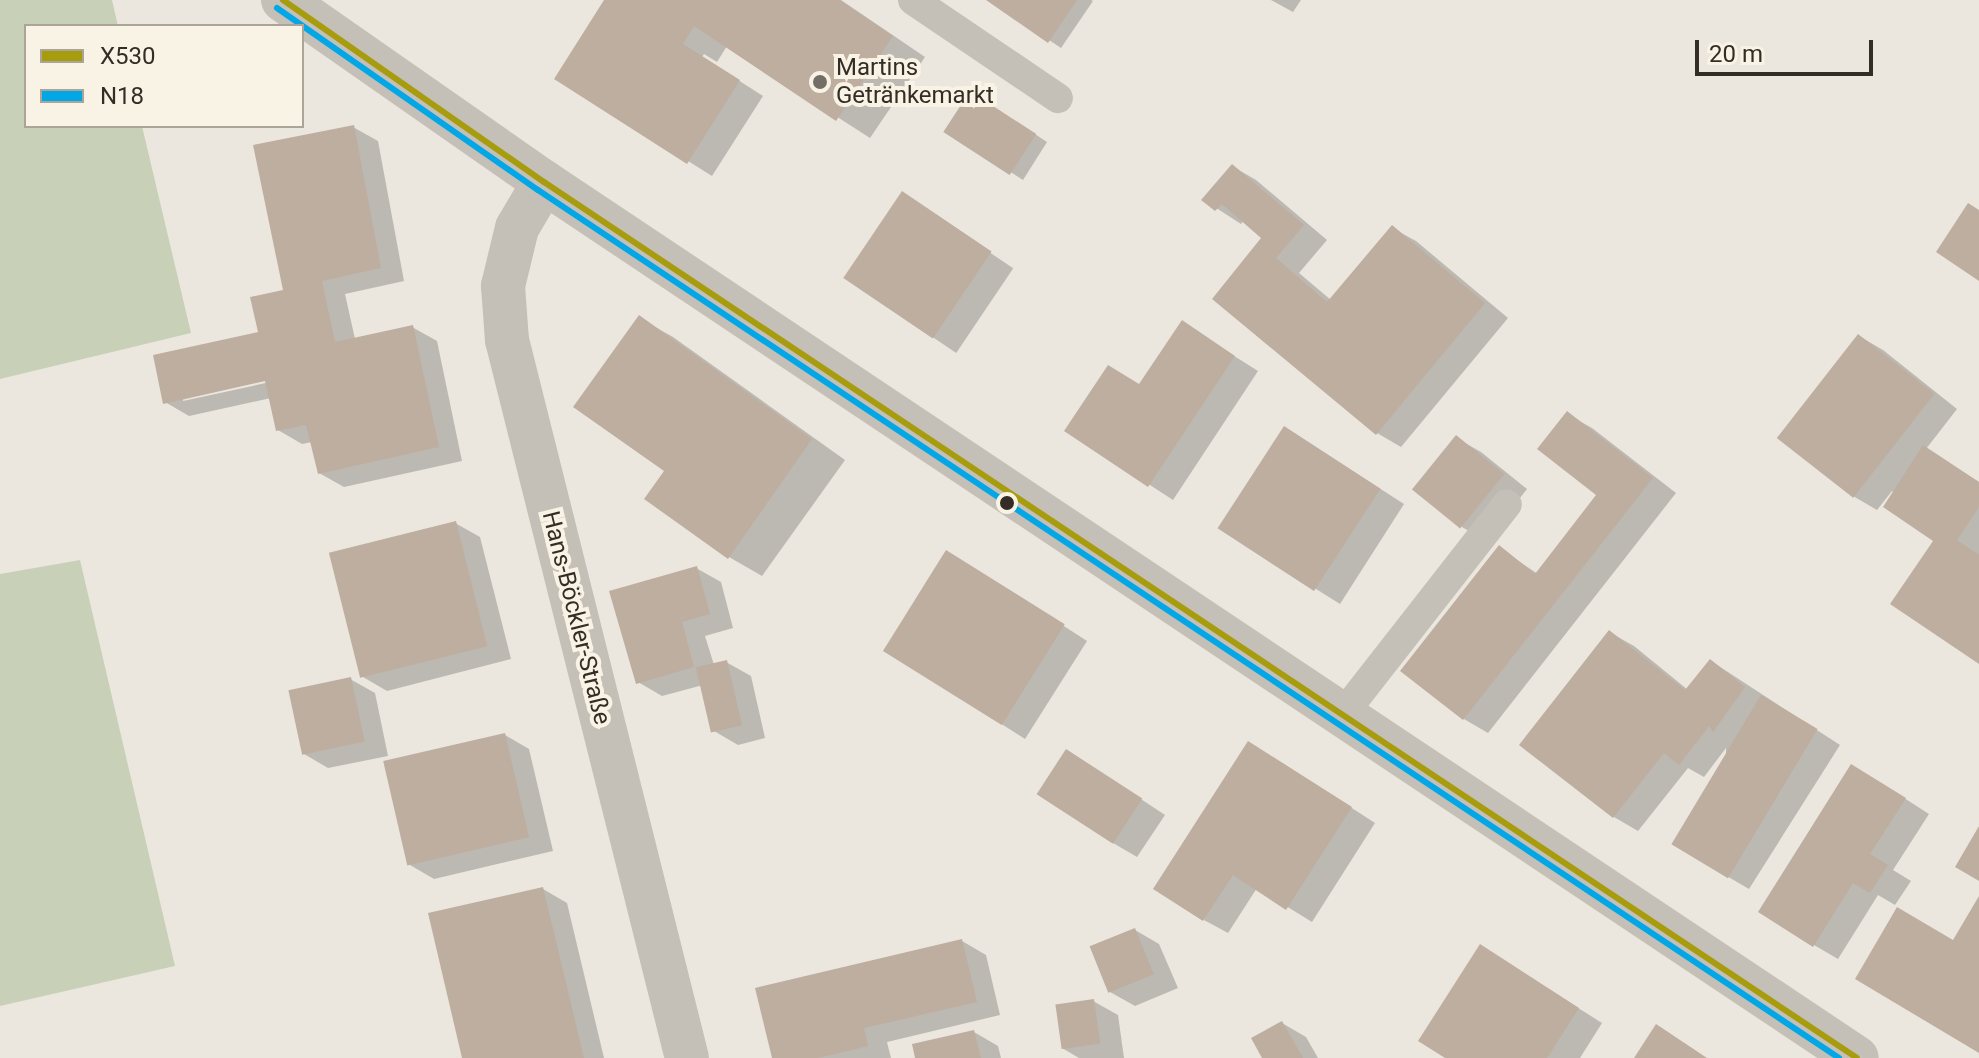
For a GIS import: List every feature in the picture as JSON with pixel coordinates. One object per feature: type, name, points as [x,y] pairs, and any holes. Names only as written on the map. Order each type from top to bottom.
[{"type":"street","points":[[283,0],[544,182],[1857,1058]]},
{"type":"street","name":"Hans-Böckler-Straße","points":[[544,182],[517,228],[503,286],[507,340],[687,1058]]},
{"type":"lane","points":[[913,0],[1058,98]]},
{"type":"lane","points":[[1343,714],[1507,504]]},
{"type":"green space","points":[[0,0],[112,0],[118,24],[24,24],[24,128],[142,128],[191,333],[0,379]]},
{"type":"green space","points":[[80,560],[175,966],[0,1006],[0,574]]},
{"type":"building","points":[[604,0],[840,0],[893,36],[836,121],[694,26],[683,44],[740,80],[687,164],[554,79]]},
{"type":"building","points":[[986,0],[1077,0],[1048,43]]},
{"type":"building","points":[[970,91],[1036,134],[1010,175],[943,132]]},
{"type":"building","points":[[354,125],[381,268],[322,281],[335,342],[413,325],[439,447],[318,474],[306,425],[276,431],[265,381],[163,404],[153,355],[258,332],[250,297],[283,290],[253,145]]},
{"type":"building","points":[[1232,164],[1304,225],[1276,258],[1327,302],[1392,225],[1485,303],[1376,435],[1212,299],[1261,238],[1222,204],[1215,211],[1201,200]]},
{"type":"building","points":[[902,191],[992,251],[933,338],[843,278]]},
{"type":"building","points":[[1968,203],[1979,210],[1979,281],[1936,252]]},
{"type":"building","points":[[639,315],[812,439],[728,559],[644,499],[664,471],[573,407]]},
{"type":"building","points":[[1182,320],[1235,356],[1148,487],[1064,431],[1108,365],[1139,384]]},
{"type":"building","points":[[1858,334],[1934,394],[1853,498],[1777,438]]},
{"type":"building","points":[[1567,411],[1653,478],[1463,720],[1400,671],[1499,545],[1535,574],[1596,495],[1537,449]]},
{"type":"building","points":[[1284,426],[1380,489],[1314,591],[1218,528]]},
{"type":"building","points":[[1456,435],[1504,474],[1460,528],[1412,489]]},
{"type":"building","points":[[1923,445],[1979,482],[1979,507],[1957,540],[1979,555],[1979,664],[1890,604],[1933,541],[1883,507]]},
{"type":"building","points":[[456,521],[487,646],[360,678],[329,553]]},
{"type":"building","points":[[946,550],[1065,624],[1002,725],[883,651]]},
{"type":"building","points":[[697,566],[710,614],[682,622],[694,667],[636,684],[609,591]]},
{"type":"building","points":[[1609,630],[1685,690],[1710,659],[1745,687],[1713,732],[1709,726],[1679,765],[1664,753],[1613,818],[1519,745]]},
{"type":"building","points":[[727,660],[742,725],[711,732],[696,667]]},
{"type":"building","points":[[351,677],[365,742],[302,755],[288,690]]},
{"type":"building","points":[[1761,695],[1818,729],[1728,878],[1671,844]]},
{"type":"building","points":[[505,733],[529,837],[407,865],[383,761]]},
{"type":"building","points":[[1248,741],[1352,807],[1286,910],[1233,875],[1203,921],[1153,889]]},
{"type":"building","points":[[1066,749],[1142,799],[1113,844],[1037,794]]},
{"type":"building","points":[[1851,764],[1906,798],[1870,854],[1888,865],[1870,893],[1853,883],[1813,947],[1758,912]]},
{"type":"building","points":[[1979,826],[1979,881],[1955,867]]},
{"type":"building","points":[[543,887],[584,1058],[462,1058],[428,913]]},
{"type":"building","points":[[1979,896],[1979,1053],[1855,979],[1897,907],[1953,940]]},
{"type":"building","points":[[1135,928],[1154,974],[1108,993],[1090,946]]},
{"type":"building","points":[[962,939],[977,1002],[864,1028],[868,1046],[818,1058],[772,1058],[755,988]]},
{"type":"building","points":[[1480,944],[1579,1008],[1547,1058],[1445,1058],[1418,1041]]},
{"type":"building","points":[[1094,999],[1100,1044],[1062,1049],[1055,1004]]},
{"type":"building","points":[[1282,1021],[1303,1058],[1262,1058],[1251,1038]]},
{"type":"building","points":[[1656,1024],[1707,1058],[1634,1058]]},
{"type":"building","points":[[974,1030],[981,1058],[915,1058],[912,1044]]},
{"type":"transit line","name":"X530","points":[[283,0],[544,182],[1857,1058]]},
{"type":"transit line","name":"N18","points":[[277,8],[300,24]]},
{"type":"transit line","name":"N18","points":[[304,27],[538,190],[1839,1058]]},
{"type":"place","name":"Martins Getränkemarkt","points":[[820,82]]}]
